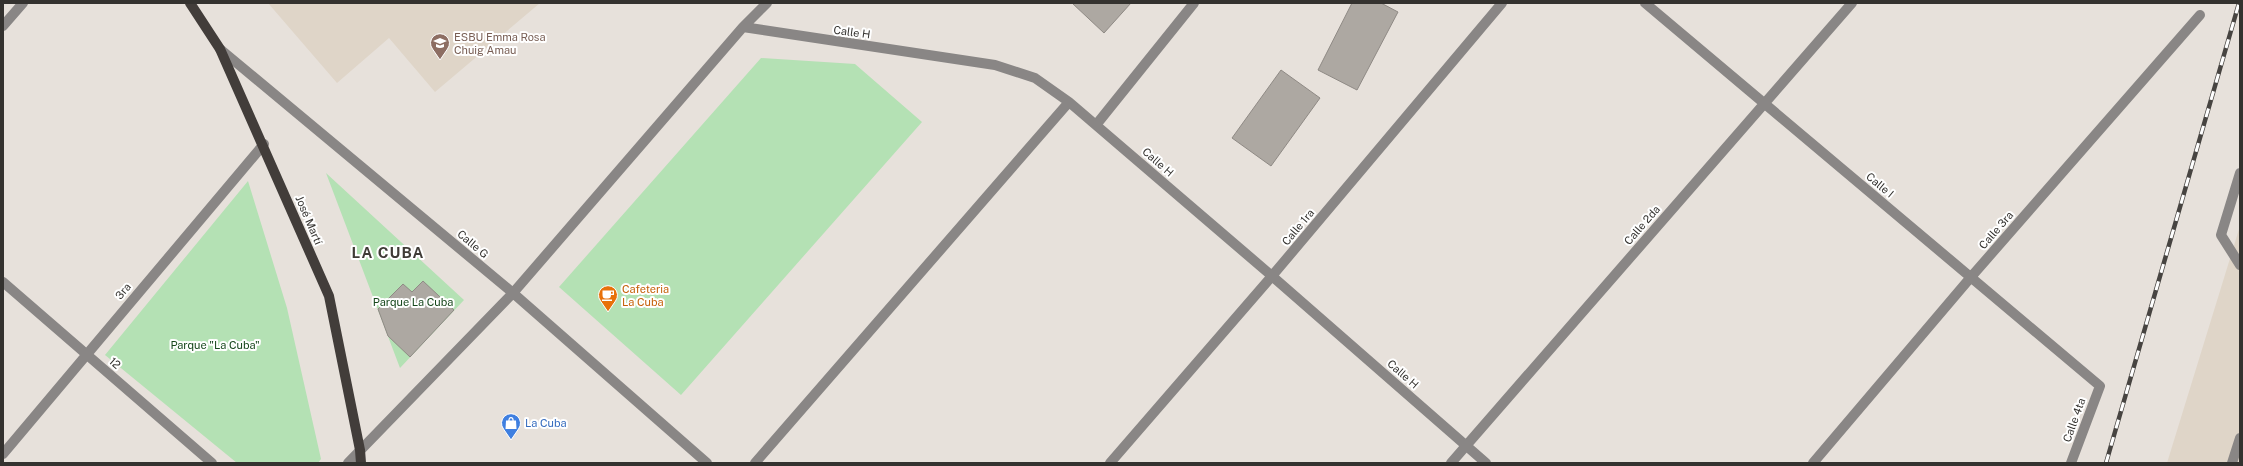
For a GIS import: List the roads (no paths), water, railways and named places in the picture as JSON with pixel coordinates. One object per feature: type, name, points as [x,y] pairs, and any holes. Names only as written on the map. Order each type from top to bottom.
[{"type":"main road","name":"José Martí","points":[[190,3],[220,49],[264,144],[329,296],[360,450],[361,463]]},
{"type":"street","points":[[3,26],[23,3]]},
{"type":"street","points":[[1096,125],[1194,3]]},
{"type":"street","name":"Calle 1ra","points":[[1110,463],[1272,276],[1502,3]]},
{"type":"street","name":"Calle I","points":[[1645,3],[2100,386]]},
{"type":"street","name":"Calle 2da","points":[[1451,463],[1852,3]]},
{"type":"street","points":[[348,463],[513,293],[763,4]]},
{"type":"street","name":"Calle 3ra","points":[[1813,463],[1971,277],[2200,15]]},
{"type":"street","name":"Calle H","points":[[743,27],[995,65],[1035,78],[1069,102],[1096,125],[1486,463]]},
{"type":"street","name":"Calle G","points":[[220,49],[513,293],[707,463]]},
{"type":"street","points":[[755,463],[1069,102]]},
{"type":"street","name":"3ra","points":[[3,454],[264,144]]},
{"type":"street","points":[[2240,173],[2221,235],[2240,265]]},
{"type":"street","name":"12","points":[[3,282],[212,463]]},
{"type":"street","name":"Calle 4ta","points":[[2071,463],[2100,386]]},
{"type":"street","points":[[2232,463],[2240,438]]},
{"type":"railway","points":[[2106,463],[2239,3]]},
{"type":"place","name":"ESBU Emma Rosa Chuig Amau","points":[[440,60]]},
{"type":"place","name":"Cafeteria La Cuba","points":[[608,312]]},
{"type":"place","name":"La Cuba","points":[[511,440]]},
{"type":"district","name":"LA CUBA","points":[[388,253]]},
{"type":"park label","name":"Parque La Cuba","points":[[413,302]]},
{"type":"park label","name":"Parque \"La Cuba\"","points":[[215,345]]}]
